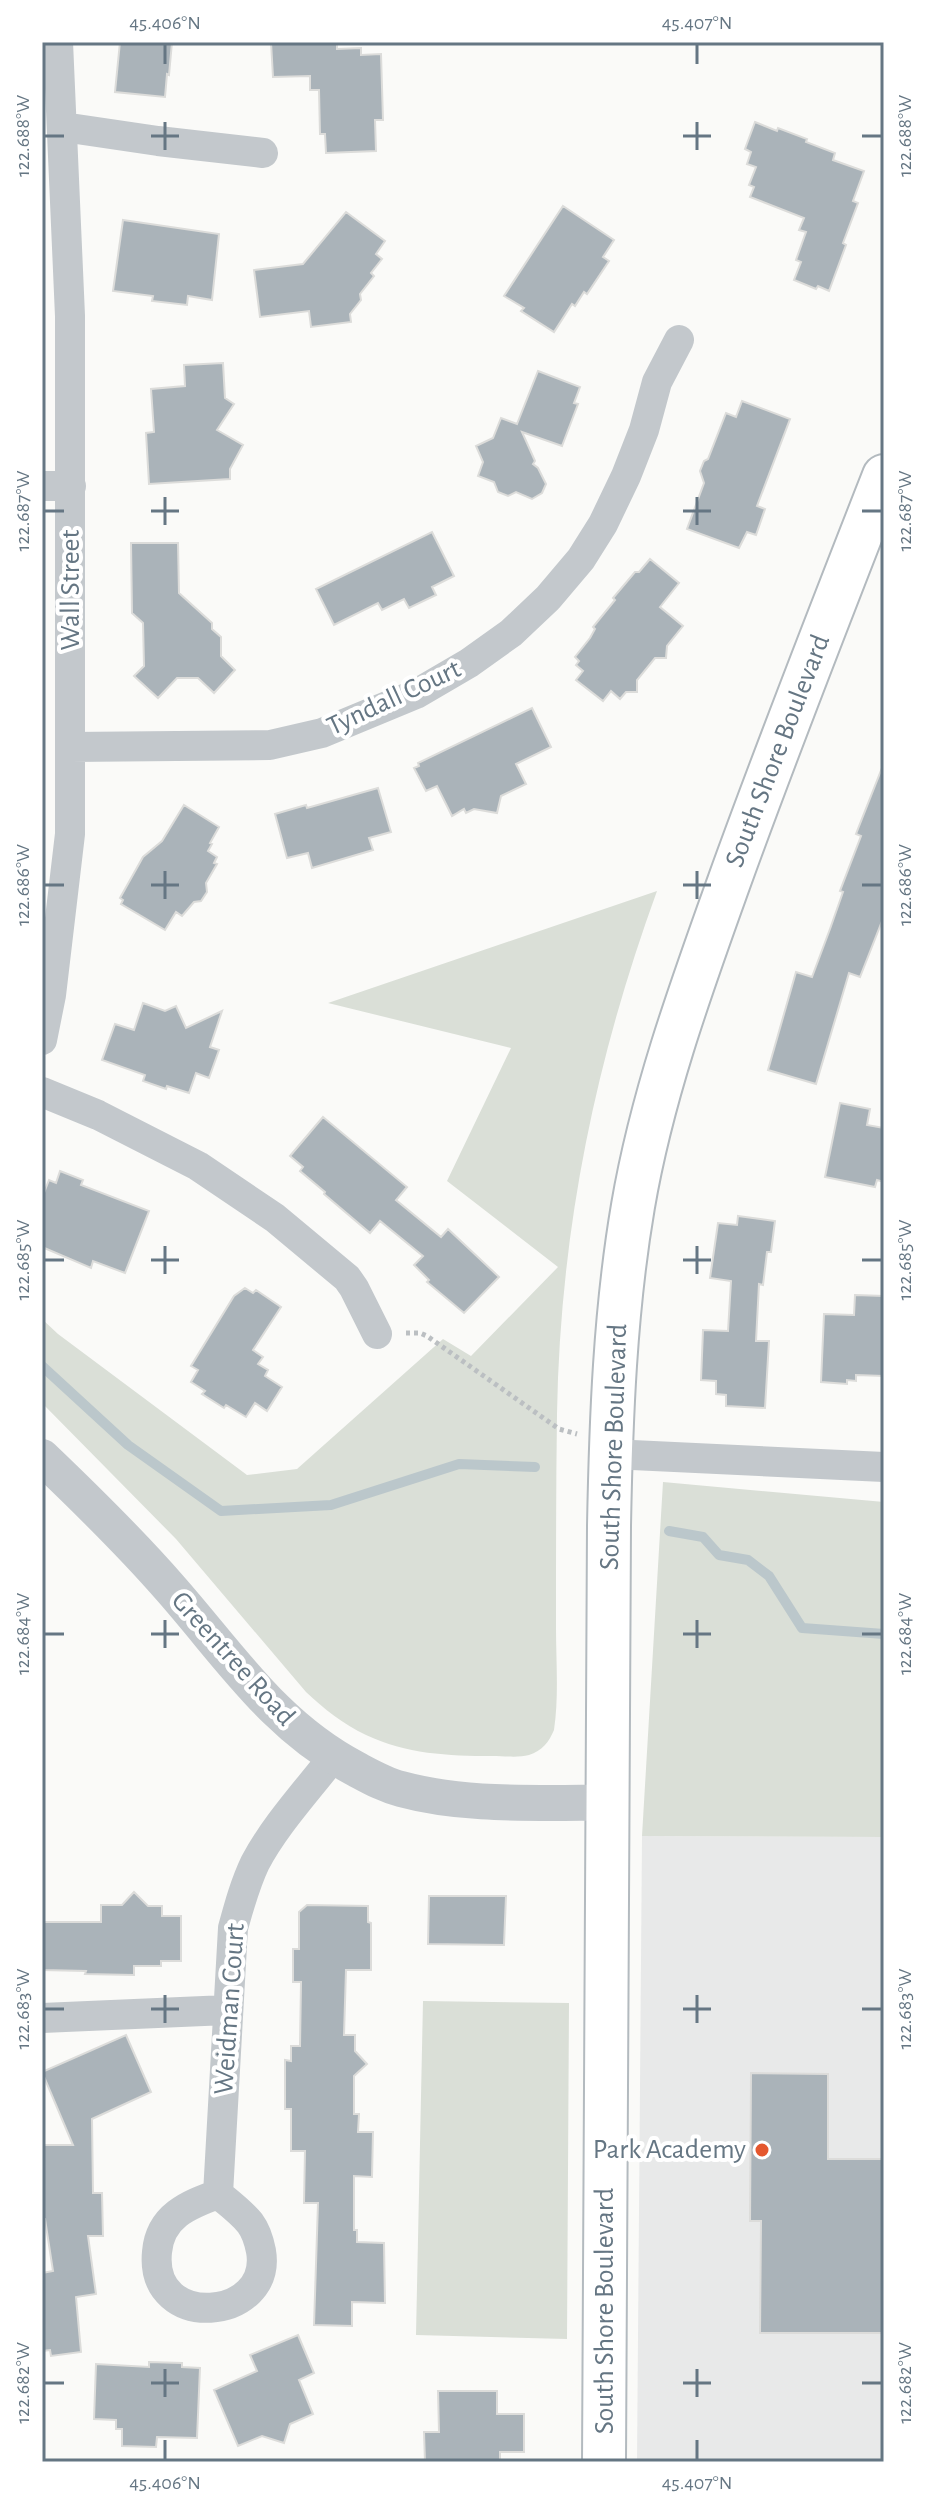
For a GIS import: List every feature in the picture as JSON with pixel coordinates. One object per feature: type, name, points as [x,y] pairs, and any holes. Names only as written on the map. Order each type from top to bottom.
[{"type":"main road","name":"South Shore Boulevard","points":[[604,2462],[611,1449],[621,1296],[633,1205],[671,1050],[699,964],[766,780],[884,476]]},
{"type":"street","name":"Wall Street","points":[[42,1040],[51,995],[52,903],[70,834],[71,747],[56,486],[70,316],[63,127],[50,76],[58,42]]},
{"type":"street","points":[[63,127],[263,153]]},
{"type":"street","name":"Tyndall Court","points":[[71,747],[270,745],[322,733],[416,694],[469,663],[511,633],[548,598],[581,559],[603,524],[626,476],[644,430],[657,382],[679,340]]},
{"type":"street","points":[[42,1092],[98,1115],[198,1166],[275,1218],[347,1278],[377,1334]]},
{"type":"street","points":[[611,1449],[884,1467]]},
{"type":"street","name":"Greentree Road","points":[[42,1457],[167,1584],[273,1709],[299,1733],[333,1757],[381,1782],[431,1796],[476,1801],[607,1803]]},
{"type":"street","name":"Weidman Court","points":[[218,2194],[233,1928],[255,1864],[268,1842],[333,1757]]},
{"type":"street","points":[[42,2018],[227,2010]]},
{"type":"path","points":[[377,1334],[420,1333],[559,1429],[611,1449]]},
{"type":"shaded area","points":[[657,891],[635,955],[599,1083],[585,1148],[565,1279],[557,1414],[557,1692],[554,1730],[541,1748],[520,1756],[443,1754],[396,1746],[349,1726],[306,1692],[176,1539],[42,1403],[42,1319],[247,1475],[297,1469],[443,1339],[471,1356],[558,1267],[447,1181],[511,1048],[328,1003]]},
{"type":"shaded area","points":[[663,1482],[884,1502],[884,1837],[642,1836]]},
{"type":"shaded area","name":"Park Academy","points":[[642,1836],[884,1837],[884,2462],[637,2462]]},
{"type":"shaded area","points":[[423,2001],[569,2003],[567,2339],[416,2335]]},
{"type":"building","points":[[120,42],[172,42],[165,97],[115,92]]},
{"type":"building","points":[[271,42],[337,43],[337,49],[361,48],[361,55],[381,54],[383,120],[375,120],[376,151],[326,153],[325,134],[320,134],[319,90],[310,90],[310,76],[273,77]]},
{"type":"building","points":[[755,122],[807,139],[806,142],[835,153],[833,160],[864,171],[853,201],[858,203],[843,243],[846,245],[829,291],[794,280],[801,262],[796,260],[806,232],[799,230],[804,218],[750,197],[754,187],[749,185],[756,167],[747,164],[751,152],[745,149]]},
{"type":"building","points":[[563,206],[614,240],[603,257],[609,261],[587,294],[584,292],[575,306],[572,304],[554,332],[504,296]]},
{"type":"building","points":[[346,212],[385,241],[376,254],[382,259],[360,294],[361,300],[350,314],[351,322],[311,327],[309,311],[260,317],[254,270],[303,264]]},
{"type":"building","points":[[123,220],[219,234],[212,300],[188,296],[187,305],[152,301],[153,296],[113,291]]},
{"type":"building","points":[[223,363],[225,398],[234,404],[217,430],[243,445],[230,469],[230,479],[149,484],[146,433],[154,432],[151,389],[185,386],[184,365]]},
{"type":"building","points":[[538,371],[580,387],[574,403],[578,404],[562,446],[522,432],[535,461],[533,464],[546,484],[542,493],[532,499],[516,492],[508,496],[498,492],[494,482],[478,476],[483,462],[476,446],[493,438],[501,418],[517,424]]},
{"type":"building","points":[[742,401],[790,419],[757,506],[765,509],[756,535],[747,532],[739,548],[687,529],[704,483],[700,471],[704,461],[708,459],[726,413],[736,417]]},
{"type":"building","points":[[432,532],[454,576],[432,587],[436,595],[409,608],[404,599],[382,610],[378,603],[334,625],[316,589]]},
{"type":"building","points":[[131,543],[178,543],[179,593],[212,623],[212,629],[221,637],[221,656],[235,670],[214,693],[198,678],[177,678],[158,698],[134,676],[144,666],[143,623],[132,613]]},
{"type":"building","points":[[650,559],[679,583],[660,607],[683,626],[667,646],[666,658],[655,658],[637,680],[637,692],[626,692],[620,699],[611,691],[603,701],[576,680],[583,671],[576,665],[579,661],[575,657],[590,638],[595,629],[593,627],[615,600],[613,598]]},
{"type":"building","points":[[532,708],[551,747],[516,764],[526,784],[501,796],[497,813],[474,809],[466,813],[464,809],[452,816],[437,786],[426,791],[414,768],[419,766],[418,763]]},
{"type":"building","points":[[882,768],[884,916],[860,977],[849,973],[816,1084],[768,1070],[796,972],[812,977],[861,836],[856,834]]},
{"type":"building","points":[[378,788],[391,832],[369,838],[373,850],[312,868],[308,853],[287,858],[275,814]]},
{"type":"building","points":[[184,805],[219,827],[208,851],[217,857],[214,863],[217,864],[206,883],[207,892],[201,901],[194,902],[182,916],[176,912],[165,930],[121,904],[123,900],[120,898],[143,857],[162,841]]},
{"type":"building","points":[[143,1003],[165,1011],[176,1006],[186,1028],[222,1011],[210,1047],[219,1050],[209,1078],[196,1073],[189,1093],[143,1081],[145,1075],[102,1060],[115,1024],[134,1030]]},
{"type":"building","points":[[840,1103],[870,1109],[867,1125],[884,1128],[884,1182],[877,1180],[875,1187],[825,1177]]},
{"type":"building","points":[[323,1117],[407,1187],[396,1200],[441,1237],[448,1229],[499,1277],[464,1313],[427,1282],[429,1280],[414,1265],[423,1256],[380,1221],[370,1233],[300,1171],[303,1167],[290,1156]]},
{"type":"building","points":[[60,1171],[83,1180],[81,1185],[149,1211],[125,1273],[93,1261],[91,1268],[42,1247],[42,1198],[49,1180],[56,1183]]},
{"type":"building","points":[[738,1216],[775,1221],[763,1285],[759,1284],[756,1341],[769,1341],[765,1408],[726,1406],[726,1395],[716,1394],[716,1381],[701,1380],[703,1330],[728,1331],[731,1281],[710,1278],[718,1223],[737,1225]]},
{"type":"building","points":[[245,1288],[253,1293],[256,1290],[281,1307],[253,1350],[263,1357],[258,1364],[268,1370],[265,1376],[282,1387],[267,1411],[255,1403],[246,1417],[202,1394],[205,1391],[191,1382],[198,1370],[191,1366],[234,1296]]},
{"type":"building","points":[[855,1295],[884,1296],[884,1376],[856,1375],[856,1381],[847,1380],[847,1384],[821,1382],[824,1314],[854,1315]]},
{"type":"building","points":[[134,1892],[148,1906],[162,1906],[162,1916],[181,1916],[181,1961],[161,1961],[161,1966],[134,1966],[134,1975],[42,1970],[42,1922],[101,1922],[101,1905],[122,1905]]},
{"type":"building","points":[[429,1896],[506,1896],[504,1945],[428,1944]]},
{"type":"building","points":[[307,1905],[368,1906],[368,1922],[371,1923],[371,1970],[346,1970],[344,2035],[355,2035],[355,2051],[367,2064],[354,2076],[354,2114],[359,2114],[358,2132],[373,2132],[372,2177],[354,2176],[354,2230],[357,2230],[357,2242],[384,2243],[385,2303],[352,2302],[352,2326],[314,2325],[318,2203],[304,2203],[305,2151],[291,2151],[291,2109],[285,2109],[285,2060],[291,2061],[291,2046],[300,2046],[301,1982],[293,1982],[293,1949],[299,1949],[299,1912]]},
{"type":"building","points":[[126,2035],[151,2092],[92,2119],[93,2193],[102,2193],[103,2236],[88,2236],[96,2294],[76,2297],[81,2352],[51,2356],[50,2350],[42,2351],[42,2273],[53,2271],[45,2219],[42,2219],[42,2145],[73,2145],[42,2072]]},
{"type":"building","points":[[751,2073],[828,2074],[828,2159],[884,2159],[884,2333],[760,2333],[761,2221],[750,2221]]},
{"type":"building","points":[[298,2335],[314,2373],[299,2380],[313,2414],[290,2424],[284,2443],[262,2436],[238,2446],[214,2390],[257,2371],[250,2355]]},
{"type":"building","points":[[149,2362],[182,2363],[182,2367],[200,2368],[197,2438],[157,2437],[156,2447],[122,2446],[122,2429],[116,2429],[116,2420],[94,2419],[96,2364],[149,2367]]},
{"type":"building","points":[[438,2391],[497,2391],[497,2414],[524,2414],[524,2452],[500,2452],[500,2461],[425,2462],[424,2432],[439,2432]]},
{"type":"waterway","points":[[42,1366],[128,1445],[221,1511],[331,1505],[459,1464],[535,1467]]},
{"type":"waterway","points":[[669,1531],[703,1537],[719,1555],[748,1560],[769,1576],[802,1628],[884,1634]]},
{"type":"place","name":"Park Academy","points":[[762,2150]]}]
